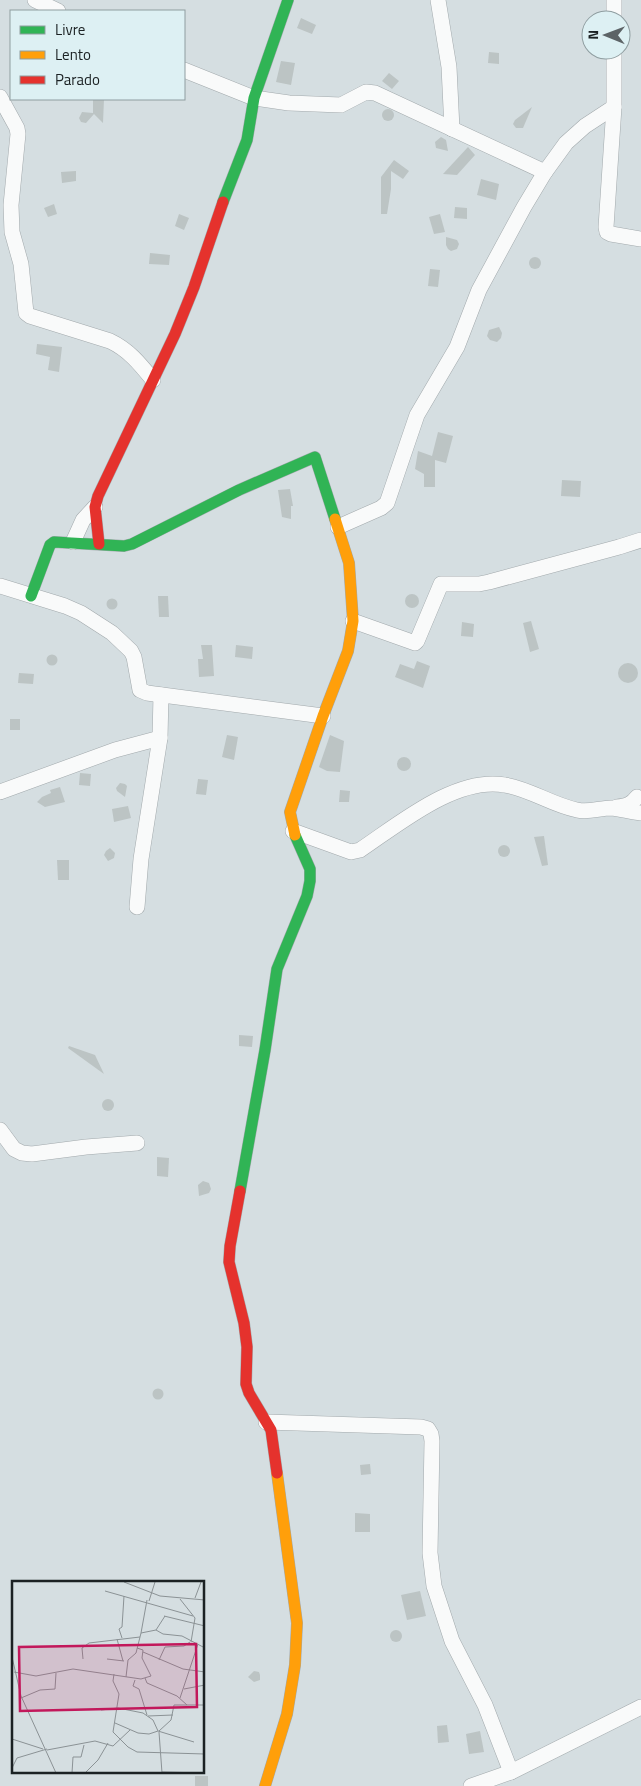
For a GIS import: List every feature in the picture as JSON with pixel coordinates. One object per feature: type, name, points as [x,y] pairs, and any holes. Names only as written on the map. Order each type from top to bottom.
[{"type":"street","points":[[34,0],[56,10]]},
{"type":"street","points":[[98,544],[95,507],[98,496],[154,380],[194,287],[246,140],[254,98],[288,0]]},
{"type":"street","points":[[438,0],[448,67],[452,129]]},
{"type":"street","points":[[614,60],[614,107],[606,226],[607,232],[611,234],[641,239]]},
{"type":"street","points":[[185,70],[254,98],[289,103],[341,105],[366,92],[374,93],[545,172]]},
{"type":"street","points":[[0,97],[17,128],[18,134],[7,178],[12,232],[21,264],[26,313],[30,316],[121,346],[135,358],[154,380]]},
{"type":"street","points":[[338,527],[382,508],[387,503],[417,415],[457,347],[479,290],[496,256],[545,172],[566,143],[585,126],[614,107]]},
{"type":"street","points":[[30,596],[50,545],[54,542],[124,546],[132,544],[239,490],[315,457],[349,563],[353,621],[348,651],[290,812],[293,831],[310,869],[310,881],[307,896],[282,954],[278,969],[230,1246],[229,1262],[246,1339],[246,1384],[249,1393],[271,1430],[297,1623],[295,1665],[287,1714],[265,1786]]},
{"type":"street","points":[[73,542],[84,520],[95,507]]},
{"type":"street","points":[[353,621],[415,643],[418,641],[442,584],[479,584],[641,540]]},
{"type":"street","points":[[0,586],[65,606],[112,633],[131,651],[134,657],[140,690],[146,693],[323,716]]},
{"type":"street","points":[[137,908],[141,859],[160,738],[161,695]]},
{"type":"street","points":[[0,792],[115,750],[160,738]]},
{"type":"street","points":[[293,831],[351,852],[360,850],[406,819],[449,794],[471,786],[492,783],[507,785],[577,811],[628,806],[640,799]]},
{"type":"street","points":[[610,808],[641,813]]},
{"type":"street","points":[[0,1130],[14,1149],[22,1153],[32,1154],[136,1143]]},
{"type":"street","points":[[266,1422],[420,1427],[428,1429],[432,1441],[430,1553],[434,1586],[452,1641],[485,1704],[511,1772]]},
{"type":"street","points":[[477,1785],[511,1772],[641,1707]]},
{"type":"building","points":[[301,18],[316,25],[312,34],[297,28]]},
{"type":"building","points":[[489,52],[499,53],[499,64],[488,63]]},
{"type":"building","points":[[281,61],[295,63],[291,85],[276,82]]},
{"type":"building","points":[[389,73],[399,81],[392,89],[382,81]]},
{"type":"building","points":[[93,100],[104,100],[103,123],[94,114],[86,123],[81,122],[79,118],[82,112],[93,113]]},
{"type":"building","points":[[532,107],[523,128],[516,128],[513,124],[515,120]]},
{"type":"building","points":[[386,109],[390,109],[394,115],[390,121],[386,121],[382,117],[382,113]]},
{"type":"building","points":[[441,137],[446,140],[448,151],[436,148],[435,142]]},
{"type":"building","points":[[468,147],[475,155],[457,175],[443,174]]},
{"type":"building","points":[[394,160],[409,171],[403,179],[391,171],[391,189],[387,214],[381,214],[381,177]]},
{"type":"building","points":[[76,171],[76,181],[62,183],[61,172]]},
{"type":"building","points":[[481,179],[499,184],[496,200],[477,195]]},
{"type":"building","points":[[54,204],[57,214],[48,217],[44,208]]},
{"type":"building","points":[[455,207],[467,208],[467,219],[454,218]]},
{"type":"building","points":[[179,214],[189,218],[184,230],[175,226]]},
{"type":"building","points":[[440,214],[445,232],[434,234],[429,217]]},
{"type":"building","points":[[446,237],[457,240],[459,244],[457,249],[451,251],[448,249]]},
{"type":"building","points":[[150,253],[170,255],[169,265],[149,264]]},
{"type":"building","points":[[537,257],[540,258],[540,268],[533,269],[530,268],[529,261],[530,258]]},
{"type":"building","points":[[430,269],[440,270],[438,287],[428,286]]},
{"type":"building","points":[[499,327],[502,333],[501,338],[497,342],[490,340],[487,336],[489,330]]},
{"type":"building","points":[[37,344],[62,347],[59,372],[48,370],[50,357],[36,354]]},
{"type":"building","points":[[438,432],[453,436],[446,463],[435,460],[435,487],[424,487],[424,474],[415,469],[418,451],[432,456]]},
{"type":"building","points":[[562,480],[581,481],[580,497],[561,496]]},
{"type":"building","points":[[290,489],[293,506],[291,506],[291,519],[282,517],[278,490]]},
{"type":"building","points":[[409,594],[415,594],[419,601],[415,608],[409,608],[405,604],[405,598]]},
{"type":"building","points":[[158,596],[168,596],[169,617],[159,617]]},
{"type":"building","points":[[112,598],[118,604],[112,610],[106,604]]},
{"type":"building","points":[[531,621],[539,649],[530,652],[523,623]]},
{"type":"building","points":[[462,622],[474,624],[473,637],[461,636]]},
{"type":"building","points":[[201,645],[212,645],[214,676],[199,677],[198,659],[203,659]]},
{"type":"building","points":[[236,645],[253,647],[252,659],[235,657]]},
{"type":"building","points":[[52,654],[58,660],[52,666],[46,660]]},
{"type":"building","points":[[417,661],[430,666],[423,688],[395,677],[400,664],[414,669]]},
{"type":"building","points":[[628,663],[635,666],[638,673],[635,680],[628,683],[621,680],[618,673],[621,666]]},
{"type":"building","points":[[19,673],[34,674],[33,684],[18,683]]},
{"type":"building","points":[[10,719],[20,719],[20,730],[10,730]]},
{"type":"building","points":[[227,735],[238,737],[234,760],[222,757]]},
{"type":"building","points":[[330,735],[344,741],[340,772],[327,771],[319,767]]},
{"type":"building","points":[[404,757],[409,759],[411,764],[409,769],[404,771],[399,769],[397,764],[399,759]]},
{"type":"building","points":[[80,773],[91,774],[90,786],[79,785]]},
{"type":"building","points":[[198,779],[208,780],[206,795],[196,794]]},
{"type":"building","points":[[120,783],[127,786],[125,797],[117,791],[116,788]]},
{"type":"building","points":[[60,787],[65,802],[45,807],[37,802],[42,797],[51,793],[50,790]]},
{"type":"building","points":[[340,790],[350,791],[349,802],[339,802]]},
{"type":"building","points":[[128,806],[131,818],[114,822],[112,809]]},
{"type":"building","points":[[544,836],[548,865],[542,866],[534,837]]},
{"type":"building","points":[[506,845],[509,846],[509,856],[502,857],[499,856],[498,849],[499,846]]},
{"type":"building","points":[[110,848],[115,853],[114,858],[108,861],[104,855]]},
{"type":"building","points":[[57,860],[69,860],[69,880],[58,880]]},
{"type":"building","points":[[239,1035],[253,1036],[252,1047],[239,1046]]},
{"type":"building","points":[[69,1046],[95,1055],[104,1074],[68,1048]]},
{"type":"building","points":[[110,1099],[113,1100],[113,1110],[106,1111],[103,1110],[102,1103],[103,1100]]},
{"type":"building","points":[[157,1157],[169,1158],[168,1177],[157,1176]]},
{"type":"building","points":[[203,1181],[209,1183],[211,1189],[209,1193],[199,1196],[198,1185]]},
{"type":"building","points":[[158,1388],[164,1394],[158,1400],[152,1394]]},
{"type":"building","points":[[370,1464],[371,1474],[361,1475],[360,1465]]},
{"type":"building","points":[[355,1513],[370,1514],[370,1532],[355,1532]]},
{"type":"building","points":[[420,1591],[426,1616],[407,1620],[401,1595]]},
{"type":"building","points":[[394,1630],[398,1630],[402,1636],[398,1642],[394,1642],[390,1638],[390,1634]]},
{"type":"building","points":[[254,1671],[259,1672],[260,1680],[254,1682],[248,1677]]},
{"type":"building","points":[[447,1725],[449,1742],[438,1743],[437,1726]]},
{"type":"building","points":[[480,1731],[484,1752],[469,1754],[466,1734]]},
{"type":"building","points":[[195,1776],[208,1776],[208,1786],[195,1786]]},
{"type":"traffic: fast","points":[[223,202],[247,140],[254,98],[288,0]]},
{"type":"traffic: fast","points":[[31,596],[50,545],[54,542],[124,546],[132,544],[239,490],[315,457],[335,519]]},
{"type":"traffic: fast","points":[[240,1191],[277,969],[307,896],[310,881],[310,869],[295,835]]},
{"type":"traffic: slow","points":[[295,835],[290,812],[348,651],[353,621],[349,563],[335,519]]},
{"type":"traffic: slow","points":[[265,1786],[287,1714],[295,1665],[297,1623],[277,1473]]},
{"type":"traffic: jam","points":[[99,544],[95,507],[98,496],[175,334],[194,287],[223,202]]},
{"type":"traffic: jam","points":[[240,1191],[229,1262],[244,1323],[247,1347],[246,1384],[249,1393],[271,1430],[277,1473]]}]
